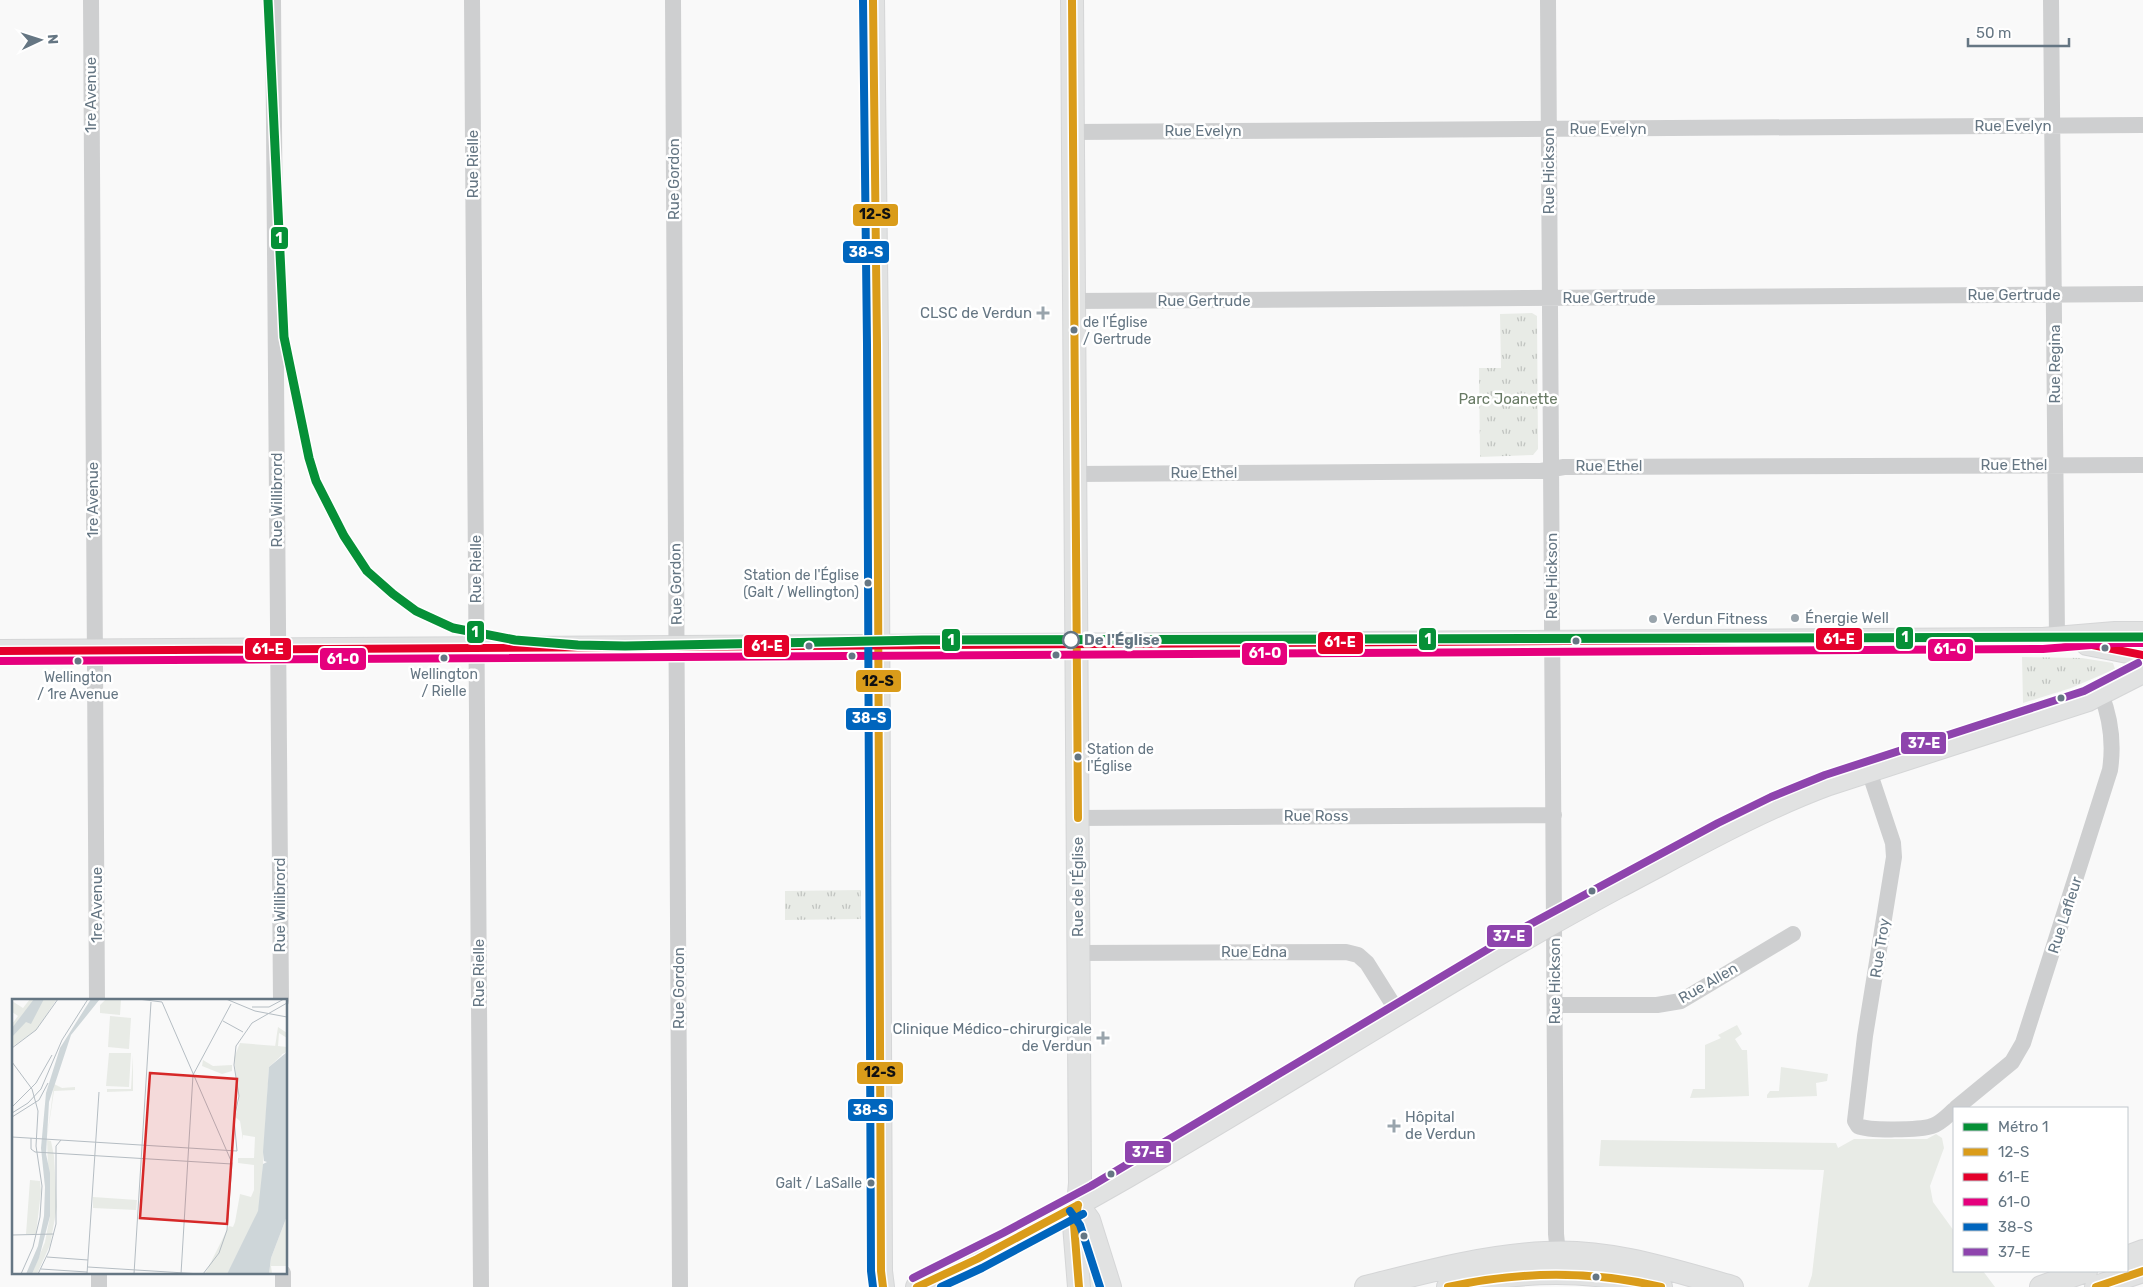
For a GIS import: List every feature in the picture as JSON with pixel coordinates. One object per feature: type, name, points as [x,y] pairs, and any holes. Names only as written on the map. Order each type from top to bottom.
[{"type":"main road","points":[[873,0],[881,1271],[883,1287]]},
{"type":"main road","name":"Rue de l'Église","points":[[1072,0],[1080,1183],[1074,1225],[1078,1287]]},
{"type":"main road","points":[[0,651],[2057,638],[2115,633],[2143,633]]},
{"type":"main road","points":[[2057,638],[2143,655]]},
{"type":"main road","points":[[918,1287],[977,1259],[1078,1205],[1555,921],[1779,804],[1869,771],[2079,703],[2143,672]]},
{"type":"main road","points":[[1078,1205],[1089,1220],[1110,1287]]},
{"type":"main road","points":[[2128,1256],[2143,1251]]},
{"type":"main road","points":[[1559,1262],[1661,1287]]},
{"type":"main road","points":[[1366,1287],[1427,1271],[1559,1262],[1647,1263],[1732,1287]]},
{"type":"main road","points":[[1448,1287],[1499,1267]]},
{"type":"main road","points":[[2096,1287],[2143,1271]]},
{"type":"main road","points":[[2040,1287],[2083,1272]]},
{"type":"street","name":"1re Avenue","points":[[91,0],[97,999]]},
{"type":"street","name":"Rue Willibrord","points":[[273,0],[281,999]]},
{"type":"street","name":"Rue Rielle","points":[[472,0],[481,1287]]},
{"type":"street","name":"Rue Gordon","points":[[672,0],[680,1287]]},
{"type":"street","name":"Rue Hickson","points":[[1548,0],[1556,1175],[1559,1262]]},
{"type":"street","name":"Rue Regina","points":[[2051,0],[2057,638]]},
{"type":"street","name":"Rue Evelyn","points":[[1073,132],[2143,125]]},
{"type":"street","name":"Rue Gertrude","points":[[1074,301],[2143,294]]},
{"type":"street","name":"Rue Ethel","points":[[1075,474],[1540,471],[1564,467],[2143,465]]},
{"type":"street","name":"Rue Lafleur","points":[[1957,1107],[2012,1062],[2023,1043],[2110,770],[2112,754],[2111,726],[2101,694]]},
{"type":"street","name":"Rue Troy","points":[[1858,1126],[1855,1116],[1865,1036],[1894,857],[1893,843],[1869,771]]},
{"type":"street","name":"Rue Ross","points":[[1078,818],[1554,815]]},
{"type":"street","name":"Rue Allen","points":[[1556,1005],[1657,1005],[1681,1001],[1793,934]]},
{"type":"street","name":"Rue Edna","points":[[1078,953],[1346,952],[1358,955],[1367,963],[1399,1014]]},
{"type":"street","name":"Rue Lafleur","points":[[1858,1126],[1869,1129],[1931,1127],[1953,1110]]},
{"type":"street","points":[[99,1274],[99,1287]]},
{"type":"street","points":[[283,1274],[283,1287]]},
{"type":"green space","name":"Parc Joanette","points":[[1532,313],[1537,316],[1538,449],[1533,455],[1480,457],[1479,368],[1501,368],[1500,314]]},
{"type":"green space","points":[[2022,657],[2082,658],[2113,663],[2115,669],[2071,688],[2023,703]]},
{"type":"green space","points":[[861,890],[861,919],[785,920],[785,891]]},
{"type":"green space","points":[[1737,1025],[1742,1034],[1735,1039],[1742,1050],[1747,1050],[1749,1096],[1690,1098],[1693,1089],[1705,1089],[1705,1045],[1721,1038],[1718,1035]]},
{"type":"green space","points":[[1781,1067],[1828,1074],[1827,1081],[1816,1083],[1817,1096],[1767,1098],[1770,1091],[1779,1091]]},
{"type":"green space","points":[[1936,1134],[1942,1138],[1944,1148],[1930,1186],[1933,1202],[1953,1230],[1953,1272],[1984,1272],[1995,1287],[1808,1287],[1812,1275],[1824,1170],[1599,1166],[1601,1140],[1836,1143],[1838,1148],[1854,1139],[1927,1139]]},
{"type":"green space","points":[[1091,1263],[1099,1287],[1090,1287],[1088,1264]]},
{"type":"metro line","name":"1","points":[[268,0],[284,337],[309,458],[316,481],[344,536],[367,571],[416,611],[453,628],[515,640],[578,645],[625,646],[922,640],[2143,637]]},
{"type":"transit line","name":"38-S","points":[[863,0],[867,344],[871,1271],[873,1287]]},
{"type":"transit line","name":"12-S","points":[[873,0],[877,344],[881,1271],[883,1287]]},
{"type":"transit line","name":"12-S","points":[[1072,0],[1078,818]]},
{"type":"transit line","name":"61-E","points":[[0,651],[2057,638],[2143,655]]},
{"type":"transit line","name":"61-O","points":[[0,661],[2043,649],[2115,643],[2143,643]]},
{"type":"transit line","name":"37-E","points":[[913,1278],[1091,1186],[1525,927],[1718,823],[1771,797],[1825,775],[2084,691],[2138,663]]},
{"type":"transit line","name":"12-S","points":[[1078,1205],[1074,1225],[1079,1287]]},
{"type":"transit line","name":"12-S","points":[[917,1287],[977,1259],[1078,1205]]},
{"type":"transit line","name":"38-S","points":[[1070,1211],[1080,1225],[1100,1287]]},
{"type":"transit line","name":"38-S","points":[[941,1287],[982,1268],[1083,1214]]},
{"type":"transit line","name":"12-S","points":[[2096,1287],[2143,1271]]},
{"type":"transit line","name":"12-S","points":[[1448,1287],[1528,1275],[1581,1275],[1634,1281],[1661,1287]]},
{"type":"place","name":"CLSC de Verdun","points":[[1043,313]]},
{"type":"place","name":"de l'Église / Gertrude","points":[[1074,330]]},
{"type":"place","name":"Station de l'Église (Galt / Wellington)","points":[[868,583]]},
{"type":"place","name":"Énergie Well","points":[[1795,618]]},
{"type":"place","name":"Verdun Fitness","points":[[1653,619]]},
{"type":"place","name":"De l'Église","points":[[1071,640]]},
{"type":"place","name":"Wellington / Rielle","points":[[444,658]]},
{"type":"place","name":"Wellington / 1re Avenue","points":[[78,661]]},
{"type":"place","name":"Station de l'Église","points":[[1078,757]]},
{"type":"place","name":"Clinique Médico-chirurgicale de Verdun","points":[[1103,1038]]},
{"type":"place","name":"Hôpital de Verdun","points":[[1394,1126]]},
{"type":"place","name":"Galt / LaSalle","points":[[871,1183]]}]
